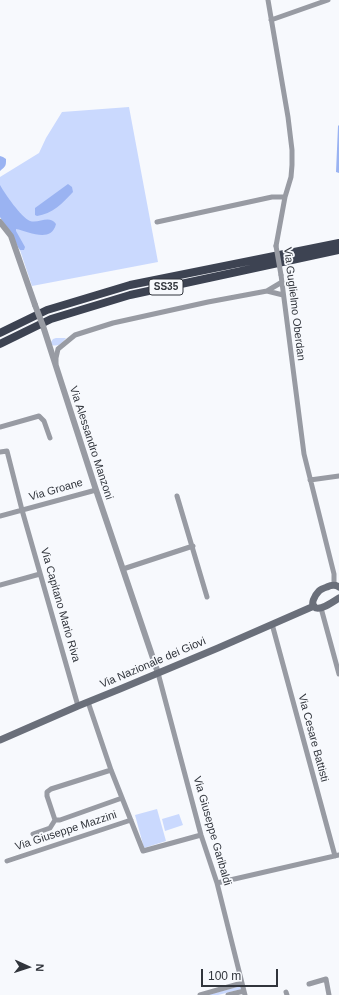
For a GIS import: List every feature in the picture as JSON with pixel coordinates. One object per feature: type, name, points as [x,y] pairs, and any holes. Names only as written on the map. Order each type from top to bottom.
[{"type":"highway","name":"SS35","points":[[0,333],[47,310],[130,285],[339,242]]},
{"type":"highway","name":"SS35","points":[[0,344],[51,318],[130,295],[339,250]]},
{"type":"main road","points":[[318,607],[313,600],[319,590],[337,586]]},
{"type":"main road","name":"Via Nazionale dei Giovi","points":[[0,740],[272,624],[329,604],[339,598]]},
{"type":"street","name":"Via Guglielmo Oberdan","points":[[268,0],[292,150],[291,177],[285,197],[276,246],[304,454],[337,586]]},
{"type":"street","points":[[271,20],[328,0]]},
{"type":"street","points":[[157,222],[272,197],[285,197]]},
{"type":"street","name":"Via Alessandro Manzoni","points":[[0,222],[11,236],[35,305],[44,326],[56,368],[96,490],[158,673]]},
{"type":"street","points":[[56,368],[58,349],[75,335],[113,323],[208,302],[266,292],[282,282]]},
{"type":"street","points":[[266,292],[283,296]]},
{"type":"street","points":[[0,427],[39,416],[44,421],[50,438]]},
{"type":"street","name":"Via Capitano Mario Riva","points":[[0,452],[7,451],[22,510],[78,706]]},
{"type":"street","points":[[310,480],[339,476]]},
{"type":"street","name":"Via Groane","points":[[0,516],[96,490]]},
{"type":"street","points":[[178,496],[207,597]]},
{"type":"street","points":[[122,569],[193,546]]},
{"type":"street","points":[[0,585],[40,574]]},
{"type":"street","points":[[318,607],[339,674]]},
{"type":"street","name":"Via Cesare Battisti","points":[[272,624],[337,856]]},
{"type":"street","name":"Via Giuseppe Garibaldi","points":[[158,673],[201,835],[217,883],[245,993]]},
{"type":"street","name":"Via Giuseppe Mazzini","points":[[88,702],[111,770],[143,851],[201,835]]},
{"type":"street","points":[[56,820],[47,796],[47,792],[51,789],[111,770]]},
{"type":"street","points":[[33,834],[50,828],[56,820],[60,820],[122,798]]},
{"type":"street","name":"Via Giuseppe Mazzini","points":[[7,861],[131,820]]},
{"type":"street","points":[[217,883],[337,856]]},
{"type":"street","points":[[309,984],[326,979],[329,995]]},
{"type":"street","points":[[200,995],[242,983]]},
{"type":"street","points":[[228,995],[245,993]]},
{"type":"shaded area","points":[[129,107],[158,262],[32,286],[20,250],[13,236],[0,217],[0,177],[39,153],[46,138],[62,112]]},
{"type":"shaded area","points":[[339,125],[339,173],[336,172]]},
{"type":"shaded area","points":[[0,156],[6,159],[6,163],[0,171]]},
{"type":"shaded area","points":[[68,184],[72,187],[73,192],[65,200],[48,213],[37,216],[35,215],[35,208]]},
{"type":"shaded area","points":[[0,185],[26,219],[33,222],[47,219],[53,221],[56,224],[53,230],[49,234],[39,235],[16,229],[25,247],[24,250],[20,250],[13,236],[0,217]]},
{"type":"shaded area","points":[[56,338],[66,338],[58,345],[52,345],[51,342]]},
{"type":"shaded area","points":[[157,809],[166,841],[144,848],[135,815]]},
{"type":"shaded area","points":[[179,814],[183,825],[165,831],[162,819]]},
{"type":"shaded area","points":[[241,986],[242,989],[218,995],[207,995]]}]
